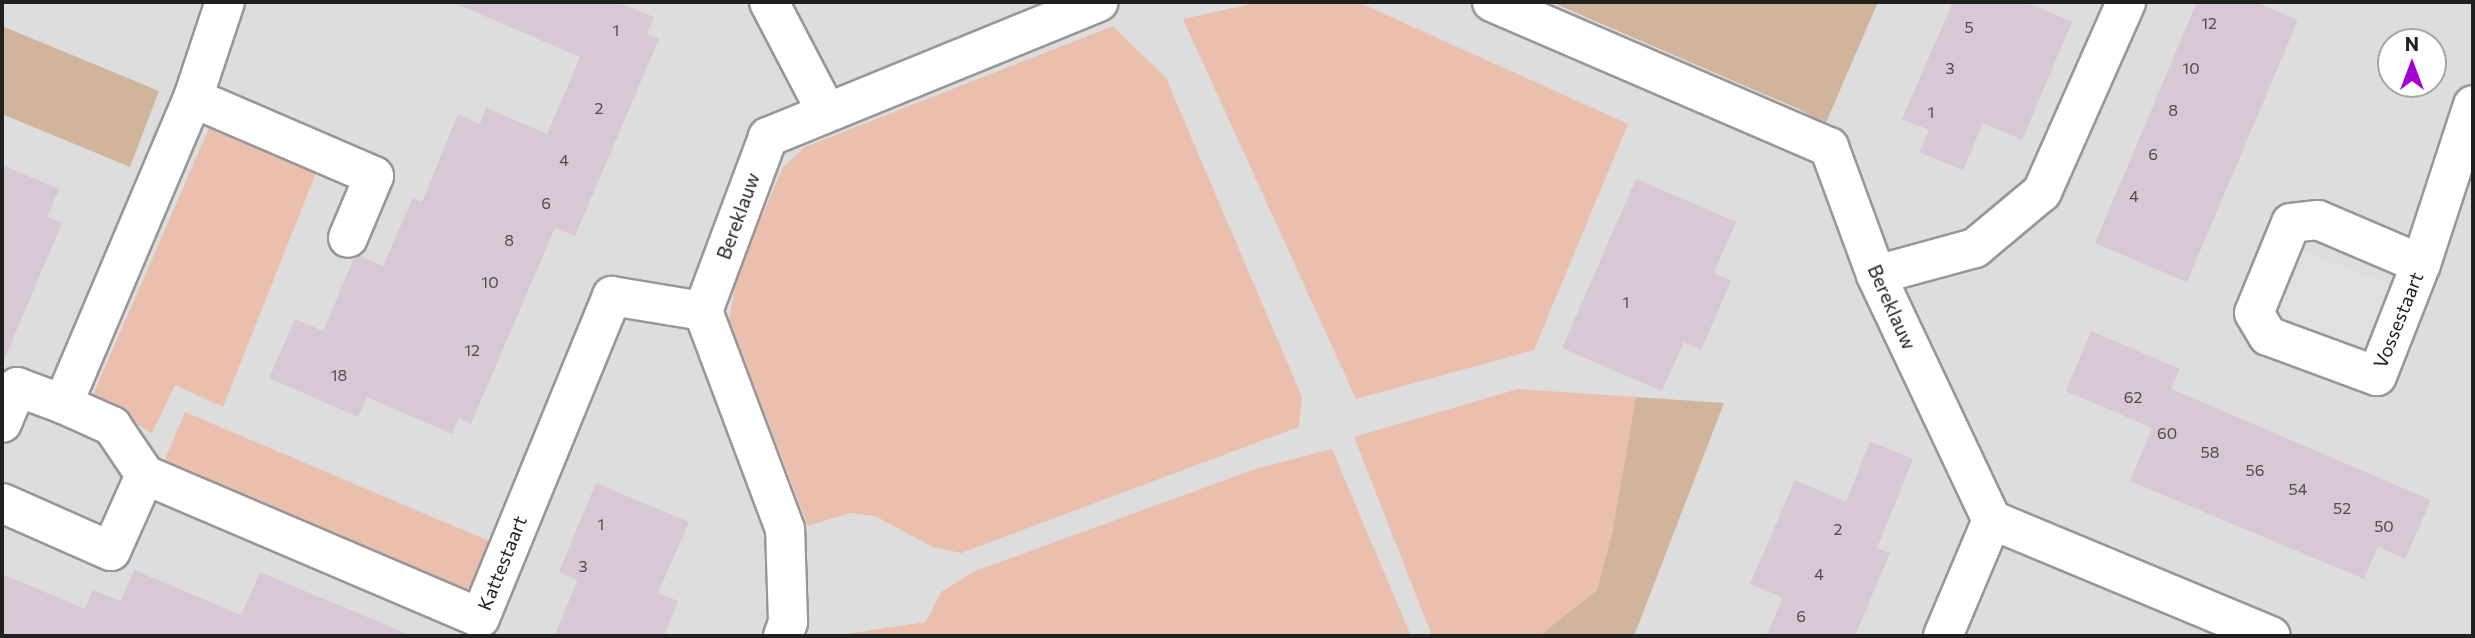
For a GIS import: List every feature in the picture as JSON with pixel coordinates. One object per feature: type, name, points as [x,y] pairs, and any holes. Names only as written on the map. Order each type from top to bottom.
[{"type":"street","points":[[64,404],[193,99],[225,2]]},
{"type":"street","points":[[769,2],[825,111]]},
{"type":"street","name":"Bereklauw","points":[[703,311],[768,137],[825,111],[1099,2]]},
{"type":"street","name":"Bereklauw","points":[[1492,2],[1829,147],[1876,275],[1992,520]]},
{"type":"street","points":[[1876,275],[1975,248],[2042,192],[2126,2]]},
{"type":"street","points":[[193,99],[374,176],[348,238]]},
{"type":"street","name":"Vossestaart","points":[[2421,264],[2318,220],[2291,223],[2254,313],[2268,337],[2377,376],[2421,264],[2473,105]]},
{"type":"street","name":"Kattestaart","points":[[145,475],[480,618],[612,296],[703,311]]},
{"type":"street","points":[[703,311],[785,529],[788,622],[783,636]]},
{"type":"street","points":[[2,423],[17,387],[64,404],[112,426],[145,475],[111,551],[2,503]]},
{"type":"street","points":[[1942,636],[1992,520],[2271,636]]},
{"type":"shaded area","points":[[2,2],[2473,2],[2473,636],[2,636]]},
{"type":"shaded area","points":[[1260,2],[1358,2],[1628,124],[1534,350],[1356,399],[1183,19]]},
{"type":"shaded area","points":[[1551,2],[1878,2],[1825,125],[1801,110]]},
{"type":"shaded area","points":[[2,26],[159,91],[130,167],[2,114]]},
{"type":"shaded area","points":[[1113,26],[1166,78],[1302,397],[1299,427],[961,553],[933,547],[875,516],[850,513],[808,526],[729,320],[737,275],[783,167],[805,147]]},
{"type":"shaded area","points":[[210,126],[318,168],[223,407],[175,385],[152,433],[91,399]]},
{"type":"shaded area","points":[[2295,248],[2389,284],[2364,350],[2270,314]]},
{"type":"shaded area","points":[[1518,389],[1636,397],[1612,533],[1597,590],[1539,636],[1432,636],[1354,437]]},
{"type":"shaded area","points":[[1636,397],[1724,403],[1634,636],[1539,636],[1597,590],[1612,533]]},
{"type":"shaded area","points":[[185,412],[490,541],[467,595],[162,465]]},
{"type":"shaded area","points":[[1332,449],[1411,636],[832,636],[926,622],[941,592],[973,572],[1258,468]]},
{"type":"building","points":[[452,2],[617,2],[654,17],[647,33],[659,39],[575,236],[555,228],[471,424],[459,418],[452,434],[367,397],[358,417],[269,378],[295,319],[323,331],[354,258],[360,256],[383,266],[413,198],[422,202],[458,114],[480,124],[486,108],[547,134],[580,57]]},
{"type":"building","points":[[1953,2],[2026,2],[2072,22],[2022,140],[1983,123],[1963,170],[1919,152],[1929,130],[1902,119]]},
{"type":"building","points":[[2197,2],[2255,2],[2298,20],[2187,282],[2095,243]]},
{"type":"building","points":[[2,165],[59,189],[47,217],[62,223],[2,365]]},
{"type":"building","points":[[1636,179],[1736,222],[1714,273],[1731,281],[1701,350],[1684,342],[1662,391],[1562,348]]},
{"type":"building","points":[[2091,331],[2180,369],[2171,389],[2431,500],[2405,559],[2378,547],[2364,579],[2130,481],[2152,428],[2066,391]]},
{"type":"building","points":[[1870,441],[1913,459],[1877,548],[1890,553],[1855,636],[1766,636],[1783,598],[1750,584],[1795,480],[1846,502]]},
{"type":"building","points":[[596,483],[689,522],[658,593],[678,601],[664,636],[554,636],[578,580],[559,572]]},
{"type":"building","points":[[134,570],[241,615],[260,572],[412,636],[2,636],[2,574],[85,609],[93,590],[121,601]]}]
